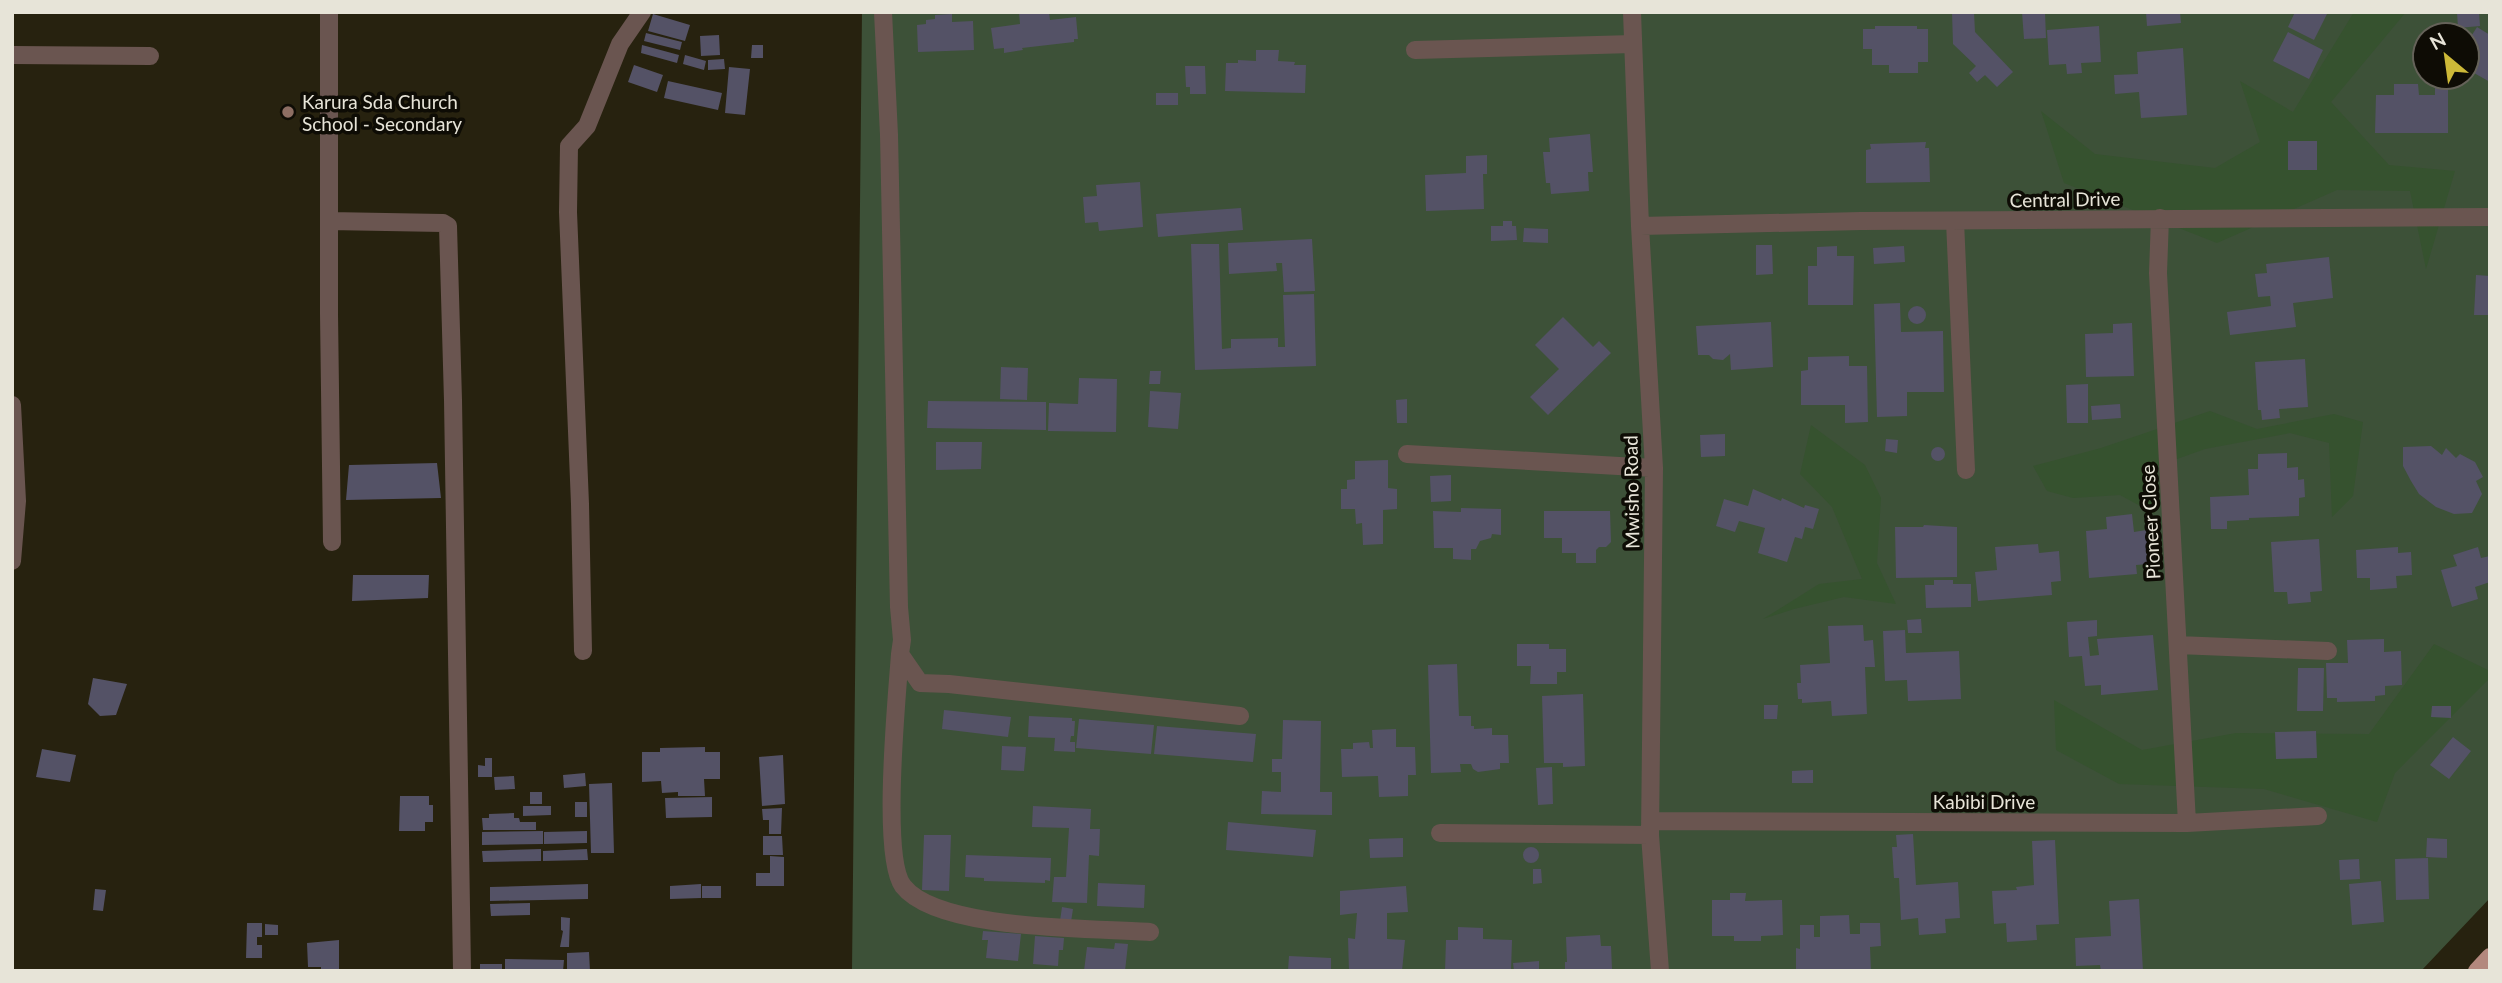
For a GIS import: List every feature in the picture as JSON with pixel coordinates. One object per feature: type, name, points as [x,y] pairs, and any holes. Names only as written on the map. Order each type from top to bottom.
[{"type":"main road","points":[[2477,971],[2490,957]]},
{"type":"street","points":[[330,12],[332,542]]},
{"type":"street","points":[[583,651],[568,200],[569,146],[587,126],[612,61],[642,12]]},
{"type":"street","points":[[883,12],[889,135],[899,607],[902,640],[891,785],[895,866],[903,886],[921,901],[938,910],[969,919],[1150,932]]},
{"type":"street","name":"Mwisho Road","points":[[1632,12],[1640,226],[1654,468],[1650,828],[1660,971]]},
{"type":"street","points":[[1415,50],[1633,44]]},
{"type":"street","points":[[12,55],[150,55]]},
{"type":"street","name":"Central Drive","points":[[1640,226],[2160,218],[2490,217]]},
{"type":"street","name":"Pioneer Close","points":[[2160,218],[2158,273],[2187,823]]},
{"type":"street","points":[[329,221],[443,223],[448,226],[462,971]]},
{"type":"street","points":[[1955,221],[1966,470]]},
{"type":"street","points":[[12,405],[17,500],[12,561]]},
{"type":"street","points":[[1407,454],[1654,468]]},
{"type":"street","points":[[2178,645],[2328,651]]},
{"type":"street","points":[[900,654],[920,683],[962,685],[1240,716]]},
{"type":"street","name":"Kabibi Drive","points":[[1440,833],[1650,828],[2187,823],[2318,816]]},
{"type":"green space","points":[[862,12],[2490,12],[2490,898],[2421,971],[852,971]]},
{"type":"green space","points":[[2354,12],[2406,12],[2331,102],[2389,165],[2455,171],[2426,269],[2410,191],[2337,190],[2217,243],[2064,183],[2041,111],[2095,154],[2215,168],[2260,142],[2240,81],[2293,112]]},
{"type":"green space","points":[[2210,411],[2257,429],[2334,414],[2363,422],[2353,496],[2332,517],[2329,443],[2290,433],[2205,449],[2152,468],[2155,514],[2120,495],[2073,498],[2047,491],[2033,466],[2101,448]]},
{"type":"green space","points":[[1811,425],[1865,465],[1881,498],[1877,563],[1896,604],[1844,597],[1763,619],[1819,584],[1862,579],[1832,507],[1800,474]]},
{"type":"green space","points":[[2434,644],[2490,671],[2490,678],[2395,773],[2377,822],[2264,789],[2119,784],[2056,750],[2054,700],[2142,750],[2236,733],[2369,734]]},
{"type":"building","points":[[1019,12],[1049,12],[1050,20],[1076,17],[1078,39],[1074,39],[1074,42],[1022,48],[1023,50],[1004,53],[1004,48],[994,49],[991,28],[1020,24]]},
{"type":"building","points":[[1952,12],[1974,12],[1975,32],[2013,72],[1997,87],[1985,75],[1977,82],[1969,73],[1976,66],[1953,44]]},
{"type":"building","points":[[2022,12],[2045,12],[2046,38],[2024,39]]},
{"type":"building","points":[[2146,12],[2180,12],[2181,23],[2147,26]]},
{"type":"building","points":[[2295,12],[2328,12],[2314,40],[2288,27]]},
{"type":"building","points":[[2457,12],[2479,12],[2480,21],[2458,21]]},
{"type":"building","points":[[653,14],[690,25],[685,41],[648,31]]},
{"type":"building","points":[[952,14],[952,22],[973,21],[974,50],[918,52],[917,25],[935,19],[935,15]]},
{"type":"building","points":[[1875,26],[1917,26],[1917,29],[1928,29],[1928,62],[1918,62],[1918,73],[1889,73],[1889,65],[1872,65],[1872,49],[1863,49],[1863,29],[1875,29]]},
{"type":"building","points":[[2099,26],[2101,62],[2081,63],[2082,73],[2067,74],[2066,64],[2049,65],[2047,30]]},
{"type":"building","points":[[2481,29],[2490,35],[2490,82],[2481,77]]},
{"type":"building","points":[[2288,32],[2323,50],[2309,79],[2273,61]]},
{"type":"building","points":[[646,33],[682,42],[680,50],[644,41]]},
{"type":"building","points":[[719,35],[720,55],[701,56],[700,36]]},
{"type":"building","points":[[642,45],[679,55],[677,63],[641,53]]},
{"type":"building","points":[[752,45],[763,45],[763,58],[751,58]]},
{"type":"building","points":[[2183,48],[2187,115],[2141,118],[2139,92],[2115,94],[2114,75],[2138,74],[2137,52]]},
{"type":"building","points":[[1256,50],[1279,50],[1278,61],[1306,65],[1305,93],[1225,91],[1226,63],[1238,63],[1238,60],[1256,61]]},
{"type":"building","points":[[685,55],[706,61],[704,70],[683,64]]},
{"type":"building","points":[[724,59],[725,69],[708,70],[708,60]]},
{"type":"building","points":[[634,65],[663,75],[657,92],[628,82]]},
{"type":"building","points":[[1185,66],[1205,66],[1206,94],[1190,94],[1190,87],[1186,87]]},
{"type":"building","points":[[729,67],[750,69],[745,115],[725,113]]},
{"type":"building","points":[[668,81],[722,93],[718,110],[664,98]]},
{"type":"building","points":[[2394,84],[2411,84],[2411,91],[2419,91],[2419,95],[2435,95],[2435,91],[2448,91],[2448,133],[2375,133],[2376,95],[2394,95]]},
{"type":"building","points":[[1156,93],[1178,93],[1178,105],[1156,105]]},
{"type":"building","points":[[1590,134],[1593,172],[1588,172],[1589,191],[1551,194],[1550,183],[1546,183],[1543,152],[1550,152],[1549,138]]},
{"type":"building","points":[[2288,141],[2317,141],[2317,170],[2288,170]]},
{"type":"building","points":[[1926,142],[1925,148],[1929,148],[1930,182],[1866,183],[1866,150],[1871,149],[1870,144]]},
{"type":"building","points":[[1487,155],[1487,174],[1483,174],[1484,209],[1426,211],[1425,175],[1466,173],[1466,156]]},
{"type":"building","points":[[1140,182],[1143,227],[1099,231],[1098,222],[1085,223],[1083,197],[1097,196],[1096,185]]},
{"type":"building","points":[[1241,208],[1243,230],[1158,237],[1156,214]]},
{"type":"building","points":[[1503,221],[1512,221],[1512,226],[1516,226],[1517,240],[1491,241],[1491,226],[1503,226]]},
{"type":"building","points":[[1524,228],[1548,229],[1548,243],[1523,242]]},
{"type":"building","points":[[1312,239],[1315,291],[1284,292],[1282,263],[1276,263],[1277,271],[1229,274],[1228,243]]},
{"type":"building","points":[[1191,244],[1219,244],[1222,349],[1231,348],[1231,339],[1278,338],[1278,347],[1285,347],[1283,295],[1314,294],[1316,366],[1195,370]]},
{"type":"building","points":[[1756,245],[1772,245],[1773,274],[1756,275]]},
{"type":"building","points":[[1837,246],[1837,256],[1854,256],[1853,305],[1808,305],[1808,266],[1817,266],[1817,247]]},
{"type":"building","points":[[1904,246],[1905,262],[1874,264],[1873,248]]},
{"type":"building","points":[[2329,257],[2333,298],[2293,303],[2296,327],[2230,335],[2227,312],[2271,306],[2270,296],[2258,297],[2255,274],[2267,273],[2266,264]]},
{"type":"building","points":[[2476,275],[2490,276],[2490,315],[2474,315]]},
{"type":"building","points":[[1900,303],[1901,332],[1943,331],[1944,392],[1907,392],[1907,416],[1877,417],[1874,304]]},
{"type":"building","points":[[1913,306],[1921,306],[1926,315],[1924,322],[1913,324],[1908,319],[1908,311]]},
{"type":"building","points":[[1563,317],[1593,347],[1599,341],[1611,353],[1548,415],[1530,397],[1559,369],[1535,345]]},
{"type":"building","points":[[1771,322],[1773,367],[1731,370],[1730,354],[1723,360],[1713,359],[1709,355],[1698,355],[1696,326]]},
{"type":"building","points":[[2132,323],[2134,376],[2086,377],[2085,334],[2113,333],[2113,324]]},
{"type":"building","points":[[1849,356],[1849,366],[1867,366],[1868,422],[1845,423],[1845,405],[1801,405],[1801,371],[1808,370],[1808,357]]},
{"type":"building","points":[[2305,359],[2308,407],[2279,409],[2280,418],[2262,420],[2261,410],[2258,410],[2255,362]]},
{"type":"building","points":[[1001,367],[1028,368],[1027,400],[1000,399]]},
{"type":"building","points":[[1150,371],[1161,371],[1160,384],[1149,384]]},
{"type":"building","points":[[1079,378],[1117,379],[1116,432],[1048,431],[1049,403],[1078,404]]},
{"type":"building","points":[[2088,384],[2088,423],[2067,423],[2066,385]]},
{"type":"building","points":[[1150,391],[1181,393],[1178,429],[1148,427]]},
{"type":"building","points":[[1407,399],[1407,423],[1397,423],[1396,400]]},
{"type":"building","points":[[928,401],[1046,402],[1046,430],[927,428]]},
{"type":"building","points":[[2120,404],[2121,418],[2092,420],[2091,406]]},
{"type":"building","points":[[1725,434],[1725,456],[1701,457],[1700,435]]},
{"type":"building","points":[[1886,439],[1898,440],[1897,453],[1885,451]]},
{"type":"building","points":[[936,442],[982,442],[981,469],[936,470]]},
{"type":"building","points":[[2431,446],[2442,455],[2446,448],[2456,458],[2460,454],[2475,462],[2483,477],[2476,481],[2482,494],[2472,513],[2454,514],[2436,507],[2419,494],[2411,481],[2403,466],[2403,447]]},
{"type":"building","points":[[1935,447],[1941,447],[1945,454],[1941,461],[1935,461],[1931,457],[1931,451]]},
{"type":"building","points":[[2287,453],[2287,468],[2298,467],[2298,480],[2304,479],[2305,497],[2299,498],[2299,516],[2227,521],[2227,529],[2211,529],[2210,497],[2249,495],[2248,469],[2258,469],[2258,454]]},
{"type":"building","points":[[1388,460],[1388,488],[1397,489],[1397,509],[1383,510],[1383,544],[1363,545],[1362,523],[1356,524],[1355,509],[1341,509],[1341,489],[1347,489],[1347,480],[1355,479],[1355,461]]},
{"type":"building","points":[[437,463],[441,498],[346,500],[349,465]]},
{"type":"building","points":[[1451,475],[1451,501],[1431,502],[1430,476]]},
{"type":"building","points":[[1753,489],[1804,508],[1805,505],[1819,509],[1813,529],[1805,527],[1802,539],[1795,537],[1787,562],[1758,553],[1765,528],[1739,521],[1735,532],[1716,526],[1724,499],[1748,506]]},
{"type":"building","points":[[1461,508],[1501,509],[1501,535],[1492,534],[1491,538],[1480,541],[1476,549],[1471,549],[1471,560],[1453,559],[1453,548],[1434,548],[1433,511],[1461,512]]},
{"type":"building","points":[[1544,511],[1610,511],[1611,542],[1596,550],[1596,563],[1576,563],[1576,553],[1562,553],[1562,538],[1544,538]]},
{"type":"building","points":[[2132,514],[2134,532],[2146,530],[2149,564],[2136,565],[2137,574],[2089,578],[2086,531],[2107,529],[2106,517]]},
{"type":"building","points":[[1895,527],[1957,527],[1957,577],[1896,578]]},
{"type":"building","points":[[2319,539],[2322,591],[2310,592],[2311,602],[2288,604],[2287,592],[2274,592],[2271,542]]},
{"type":"building","points":[[2038,544],[2039,553],[2059,551],[2061,581],[2051,582],[2052,595],[1978,601],[1975,572],[1997,570],[1995,547]]},
{"type":"building","points":[[2398,547],[2398,553],[2411,552],[2412,575],[2396,576],[2397,588],[2370,590],[2370,578],[2357,578],[2356,550]]},
{"type":"building","points":[[2478,547],[2481,558],[2490,556],[2490,582],[2475,587],[2478,599],[2452,607],[2441,570],[2457,566],[2453,555]]},
{"type":"building","points":[[353,575],[429,575],[428,598],[352,601]]},
{"type":"building","points":[[1934,580],[1971,584],[1971,607],[1926,608],[1925,585],[1934,585]]},
{"type":"building","points":[[1921,619],[1922,633],[1908,633],[1907,620]]},
{"type":"building","points":[[2097,620],[2097,636],[2088,637],[2090,656],[2099,655],[2097,639],[2153,635],[2158,690],[2101,695],[2101,685],[2085,686],[2082,656],[2069,657],[2067,622]]},
{"type":"building","points":[[1863,625],[1864,641],[1873,640],[1875,667],[1865,667],[1867,714],[1832,716],[1831,701],[1802,703],[1802,699],[1798,699],[1797,683],[1801,683],[1800,665],[1830,663],[1828,626]]},
{"type":"building","points":[[1905,630],[1906,653],[1959,651],[1961,699],[1908,701],[1907,680],[1885,681],[1883,631]]},
{"type":"building","points":[[2384,639],[2384,652],[2401,651],[2402,685],[2385,686],[2385,695],[2375,696],[2375,701],[2337,702],[2337,698],[2327,698],[2326,663],[2348,663],[2347,640]]},
{"type":"building","points":[[1517,644],[1549,644],[1549,649],[1566,649],[1566,672],[1557,672],[1557,684],[1530,684],[1531,666],[1517,666]]},
{"type":"building","points":[[1457,664],[1459,716],[1471,716],[1471,726],[1474,726],[1474,729],[1492,728],[1492,735],[1508,735],[1509,763],[1500,763],[1500,769],[1478,772],[1471,764],[1460,764],[1461,772],[1431,773],[1428,665]]},
{"type":"building","points":[[2298,668],[2324,668],[2323,711],[2297,711]]},
{"type":"building","points":[[93,678],[127,684],[116,715],[100,716],[88,704]]},
{"type":"building","points":[[1583,694],[1585,766],[1563,767],[1563,763],[1544,763],[1542,696]]},
{"type":"building","points":[[1764,705],[1778,705],[1777,719],[1764,719]]},
{"type":"building","points":[[2432,706],[2451,706],[2451,718],[2431,717]]},
{"type":"building","points":[[944,710],[1011,717],[1008,737],[942,729]]},
{"type":"building","points":[[1029,716],[1072,718],[1072,721],[1075,721],[1074,736],[1071,736],[1070,742],[1075,742],[1075,752],[1054,751],[1055,738],[1028,737]]},
{"type":"building","points":[[1079,719],[1154,725],[1151,754],[1076,748]]},
{"type":"building","points":[[1283,720],[1321,721],[1320,792],[1332,792],[1332,815],[1261,814],[1262,791],[1281,792],[1281,772],[1272,772],[1272,759],[1282,759]]},
{"type":"building","points":[[1157,726],[1256,734],[1253,762],[1154,754]]},
{"type":"building","points":[[1396,729],[1396,747],[1415,747],[1416,775],[1408,775],[1408,796],[1379,797],[1378,776],[1342,777],[1341,749],[1353,749],[1353,743],[1369,742],[1370,748],[1373,748],[1372,730]]},
{"type":"building","points":[[2316,731],[2317,758],[2276,759],[2275,732]]},
{"type":"building","points":[[2453,737],[2471,751],[2449,779],[2430,765]]},
{"type":"building","points":[[1002,746],[1026,747],[1024,771],[1001,770]]},
{"type":"building","points":[[705,747],[705,752],[720,752],[720,779],[704,779],[705,796],[678,796],[678,792],[662,793],[661,781],[642,782],[642,752],[660,752],[660,748]]},
{"type":"building","points":[[42,749],[76,755],[70,782],[36,777]]},
{"type":"building","points":[[783,755],[785,804],[762,806],[759,757]]},
{"type":"building","points":[[485,758],[492,758],[492,777],[478,777],[478,765],[485,766]]},
{"type":"building","points":[[1552,767],[1553,804],[1538,805],[1536,768]]},
{"type":"building","points":[[1813,770],[1813,783],[1792,783],[1792,771]]},
{"type":"building","points":[[585,773],[586,786],[564,788],[563,775]]},
{"type":"building","points":[[514,776],[515,789],[495,790],[494,777]]},
{"type":"building","points":[[612,783],[614,853],[591,853],[589,784]]},
{"type":"building","points":[[530,792],[542,792],[542,804],[530,804]]},
{"type":"building","points":[[400,796],[429,796],[429,805],[433,805],[433,822],[425,822],[425,831],[399,831]]},
{"type":"building","points":[[712,797],[712,817],[666,818],[665,798]]},
{"type":"building","points":[[575,802],[587,802],[587,817],[575,817]]},
{"type":"building","points":[[523,806],[551,806],[551,815],[523,816]]},
{"type":"building","points":[[1033,806],[1091,809],[1090,829],[1100,829],[1099,856],[1089,855],[1087,903],[1052,902],[1054,877],[1066,877],[1069,828],[1032,827]]},
{"type":"building","points":[[782,808],[781,834],[769,834],[769,820],[763,820],[762,809]]},
{"type":"building","points":[[514,813],[514,818],[519,818],[520,822],[536,822],[536,830],[483,830],[482,818],[489,818],[489,814]]},
{"type":"building","points":[[1228,822],[1316,830],[1313,857],[1226,850]]},
{"type":"building","points":[[543,831],[543,844],[482,845],[482,832]]},
{"type":"building","points":[[587,831],[587,843],[544,844],[544,832]]},
{"type":"building","points":[[1913,834],[1916,885],[1958,882],[1960,918],[1945,919],[1946,933],[1919,935],[1918,918],[1901,920],[1899,878],[1894,878],[1892,847],[1897,847],[1896,835]]},
{"type":"building","points":[[924,835],[951,835],[949,891],[922,890]]},
{"type":"building","points":[[763,836],[782,836],[783,855],[763,855]]},
{"type":"building","points":[[1403,838],[1403,857],[1370,858],[1369,839]]},
{"type":"building","points":[[2427,838],[2447,839],[2447,858],[2426,857]]},
{"type":"building","points":[[2055,840],[2059,924],[2036,925],[2037,940],[2007,942],[2006,923],[1994,924],[1992,891],[2017,890],[2016,887],[2034,885],[2032,841]]},
{"type":"building","points":[[1531,847],[1537,849],[1537,861],[1531,863],[1525,861],[1523,855],[1525,849]]},
{"type":"building","points":[[541,849],[541,861],[483,862],[482,851]]},
{"type":"building","points":[[587,849],[588,860],[543,861],[543,851]]},
{"type":"building","points":[[966,855],[1051,858],[1050,881],[984,881],[984,878],[965,877]]},
{"type":"building","points":[[770,856],[784,857],[784,886],[756,886],[756,873],[770,873]]},
{"type":"building","points":[[2428,858],[2429,899],[2396,900],[2395,859]]},
{"type":"building","points":[[2359,859],[2360,879],[2340,880],[2339,860]]},
{"type":"building","points":[[1533,869],[1541,869],[1542,883],[1533,884]]},
{"type":"building","points":[[2381,881],[2384,922],[2352,925],[2349,884]]},
{"type":"building","points":[[1098,883],[1145,885],[1144,908],[1097,906]]},
{"type":"building","points":[[588,884],[588,899],[490,901],[490,887]]},
{"type":"building","points":[[701,884],[701,898],[670,899],[670,886]]},
{"type":"building","points":[[702,886],[721,886],[721,898],[702,898]]},
{"type":"building","points":[[1406,886],[1408,912],[1387,913],[1387,939],[1405,940],[1402,971],[1349,971],[1348,938],[1355,939],[1357,913],[1340,915],[1340,891]]},
{"type":"building","points":[[95,889],[106,890],[103,911],[93,910]]},
{"type":"building","points":[[1730,893],[1746,893],[1745,901],[1782,900],[1783,935],[1761,936],[1761,941],[1734,941],[1734,936],[1712,936],[1712,900],[1730,900]]},
{"type":"building","points":[[2139,899],[2143,971],[2101,971],[2100,965],[2076,966],[2075,938],[2111,936],[2109,901]]},
{"type":"building","points":[[530,903],[530,915],[491,916],[490,904]]},
{"type":"building","points":[[1062,907],[1073,909],[1071,922],[1060,921]]},
{"type":"building","points":[[1849,915],[1850,934],[1860,934],[1860,923],[1880,923],[1881,946],[1870,947],[1871,971],[1796,971],[1800,925],[1814,925],[1814,937],[1820,937],[1820,916]]},
{"type":"building","points":[[561,917],[570,918],[569,947],[560,947],[563,931]]},
{"type":"building","points":[[247,923],[262,923],[262,937],[257,937],[257,945],[262,945],[262,958],[246,958]]},
{"type":"building","points":[[265,924],[278,925],[278,935],[265,935]]},
{"type":"building","points":[[1458,927],[1483,928],[1483,939],[1512,940],[1511,971],[1445,971],[1446,940],[1458,940]]},
{"type":"building","points":[[983,931],[1021,934],[1018,961],[986,958],[988,940],[982,940]]},
{"type":"building","points":[[1600,935],[1601,946],[1611,946],[1612,969],[1565,971],[1566,937]]},
{"type":"building","points":[[1035,936],[1064,938],[1063,950],[1059,950],[1058,966],[1033,964]]},
{"type":"building","points":[[339,940],[339,970],[308,967],[307,943]]},
{"type":"building","points":[[1115,943],[1128,944],[1125,971],[1084,971],[1087,947],[1114,949]]},
{"type":"building","points":[[589,952],[590,971],[567,971],[567,953]]},
{"type":"building","points":[[1289,956],[1331,958],[1331,971],[1288,971]]},
{"type":"building","points":[[505,959],[564,960],[563,971],[505,971]]},
{"type":"building","points":[[1539,961],[1539,971],[1514,971],[1513,963]]},
{"type":"building","points":[[480,964],[502,964],[502,971],[480,971]]},
{"type":"place","name":"Karura Sda Church School - Secondary","points":[[288,112]]}]
